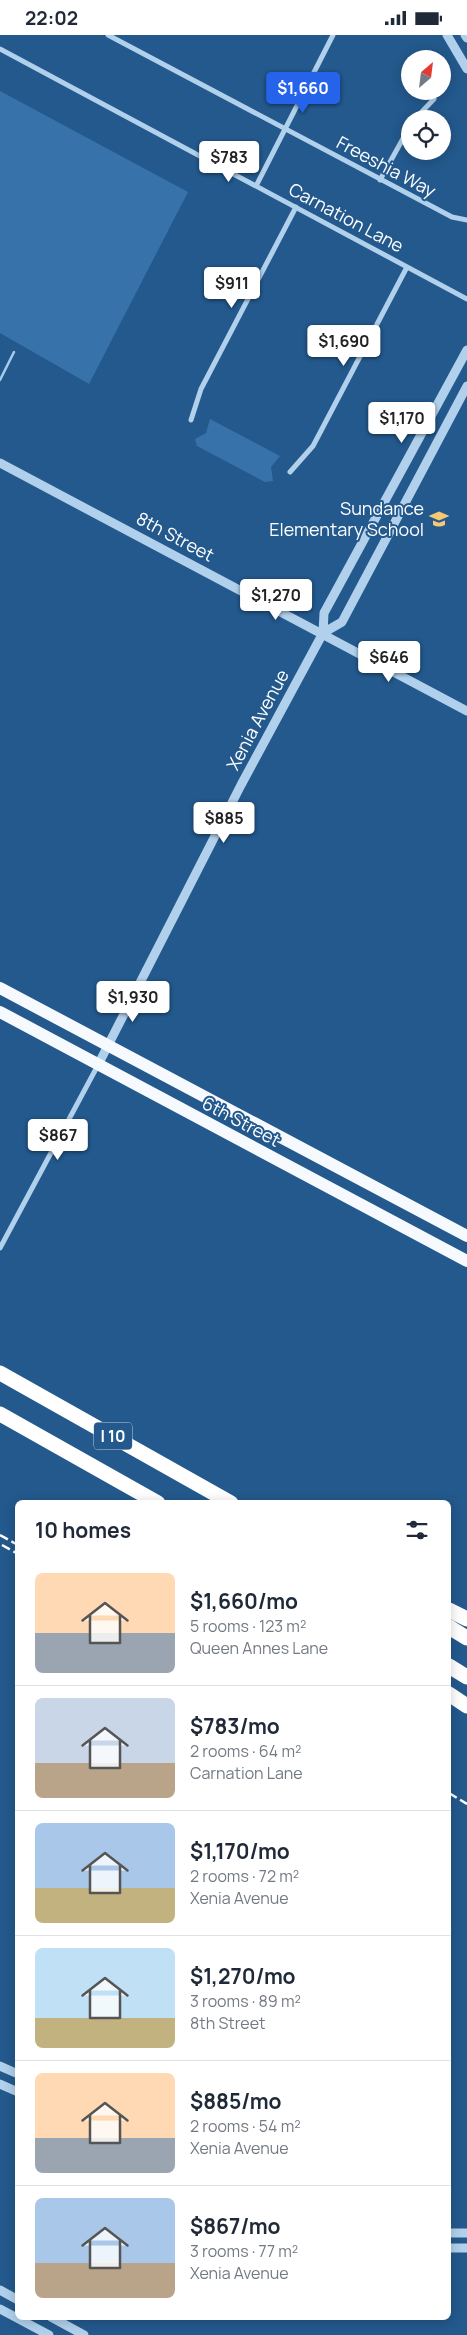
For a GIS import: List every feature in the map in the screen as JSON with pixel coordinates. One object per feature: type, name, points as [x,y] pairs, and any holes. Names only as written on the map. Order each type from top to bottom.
[{"type":"highway","name":"I 10","points":[[0,1373],[228,1500]]},
{"type":"highway","name":"I 10","points":[[0,1414],[153,1500]]},
{"type":"highway","points":[[451,1611],[467,1619]]},
{"type":"highway","points":[[451,1628],[467,1637]]},
{"type":"highway","points":[[451,1667],[467,1677]]},
{"type":"highway","points":[[451,1695],[467,1706]]},
{"type":"main road","name":"6th Street","points":[[0,988],[467,1236]]},
{"type":"main road","name":"6th Street","points":[[0,1012],[467,1261]]},
{"type":"street","name":"Freeshia Way","points":[[108,35],[380,181],[452,217],[467,220]]},
{"type":"street","points":[[256,186],[334,35]]},
{"type":"street","points":[[447,35],[467,69]]},
{"type":"street","name":"Carnation Lane","points":[[0,49],[467,299]]},
{"type":"street","points":[[424,110],[433,100]]},
{"type":"street","points":[[380,181],[401,142]]},
{"type":"street","points":[[191,419],[201,389],[296,207]]},
{"type":"street","points":[[290,472],[313,446],[407,267]]},
{"type":"street","name":"Xenia Avenue","points":[[0,1248],[98,1065],[241,785],[323,633],[324,613],[467,350]]},
{"type":"street","name":"Xenia Avenue","points":[[323,633],[342,622],[467,386]]},
{"type":"street","name":"8th Street","points":[[0,463],[467,711]]},
{"type":"street","points":[[0,2065],[15,2073]]},
{"type":"street","points":[[0,2073],[15,2075]]},
{"type":"street","points":[[0,2084],[15,2091]]},
{"type":"street","points":[[451,2233],[467,2233]]},
{"type":"street","points":[[451,2248],[467,2248]]},
{"type":"street","points":[[0,2291],[15,2298]]},
{"type":"street","points":[[0,2309],[15,2317]]},
{"type":"street","points":[[21,2320],[49,2335]]},
{"type":"street","points":[[56,2320],[84,2335]]},
{"type":"shaded area","points":[[0,91],[188,192],[89,384],[0,333]]},
{"type":"shaded area","points":[[210,419],[280,456],[271,467],[273,481],[265,482],[197,446],[195,439],[206,433]]},
{"type":"waterway","points":[[0,380],[14,352]]},
{"type":"railway","points":[[0,1535],[15,1543]]},
{"type":"railway","points":[[2,1545],[15,1552]]},
{"type":"railway","points":[[451,1794],[467,1804]]},
{"type":"place","name":"Sundance Elementary School","points":[[439,519]]}]
